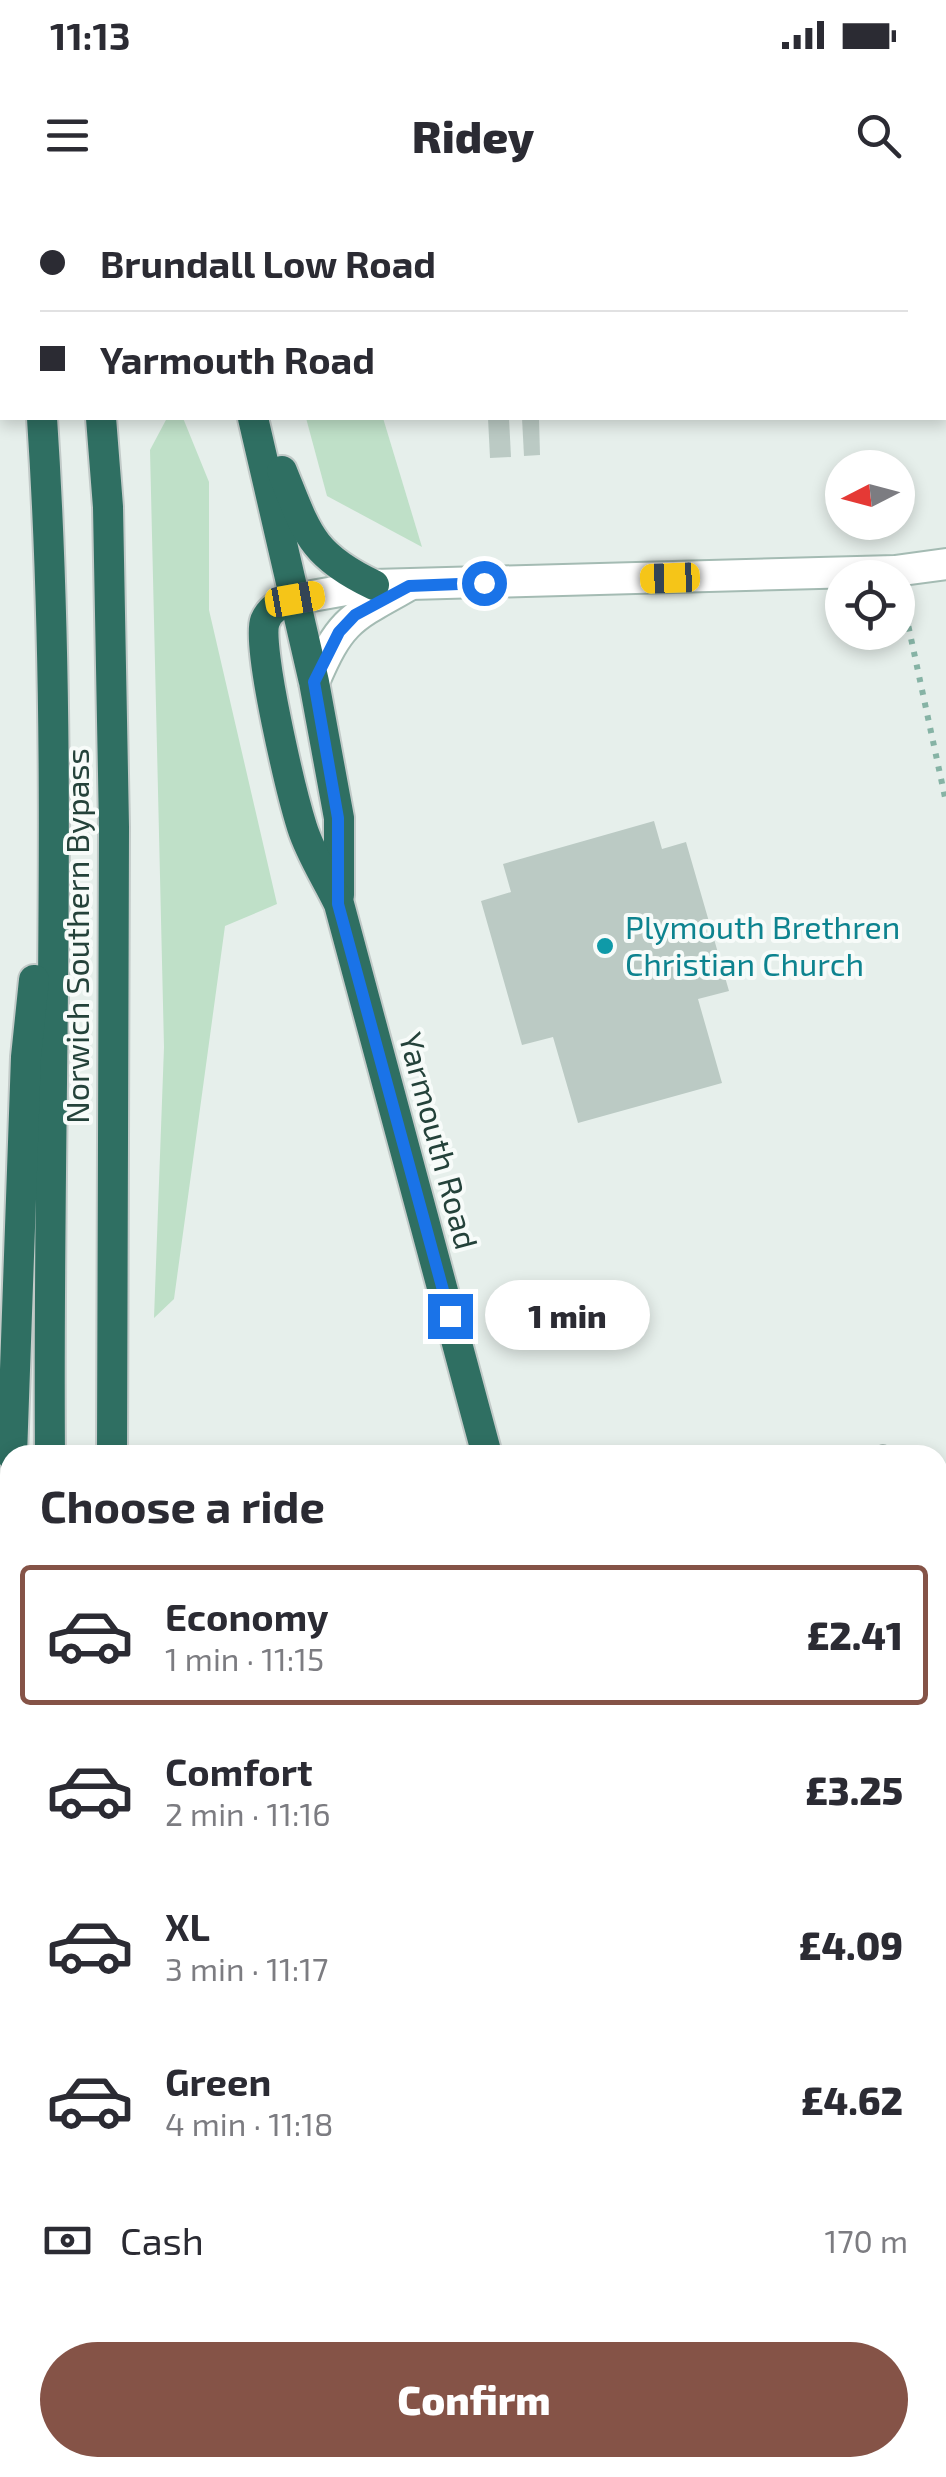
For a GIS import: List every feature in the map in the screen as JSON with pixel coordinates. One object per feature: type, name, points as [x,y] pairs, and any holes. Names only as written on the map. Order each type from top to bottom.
[{"type":"highway","points":[[12,1445],[26,1057],[53,788],[51,598],[42,420]]},
{"type":"highway","name":"Norwich Southern Bypass","points":[[101,420],[108,508],[114,826],[112,1445]]},
{"type":"highway","points":[[257,420],[295,599]]},
{"type":"highway","points":[[258,420],[310,537],[340,569],[374,585]]},
{"type":"highway","name":"Yarmouth Road","points":[[338,904],[338,818],[295,599],[277,605],[267,617],[262,631],[265,664],[302,829],[338,904],[484,1445]]},
{"type":"highway","name":"Norwich Southern Bypass","points":[[50,1445],[53,788]]},
{"type":"street","points":[[295,599],[374,585],[922,577]]},
{"type":"street","points":[[314,682],[339,632],[355,615],[409,586]]},
{"type":"path","points":[[922,577],[946,802]]},
{"type":"green space","points":[[166,420],[184,420],[209,482],[209,610],[277,904],[225,926],[174,1299],[154,1318],[164,1047],[150,450]]},
{"type":"green space","points":[[307,420],[384,420],[422,547],[327,496]]},
{"type":"building","points":[[488,420],[509,420],[511,457],[490,458]]},
{"type":"building","points":[[522,420],[539,420],[540,455],[524,456]]},
{"type":"building","name":"Plymouth Brethren Christian Church","points":[[654,821],[662,849],[686,842],[729,991],[698,999],[722,1083],[578,1123],[553,1037],[522,1045],[481,901],[511,892],[503,864]]},
{"type":"place","name":"Plymouth Brethren Christian Church","points":[[605,946]]},
{"type":"route","points":[[450,1316],[338,904],[338,818],[314,682],[339,632],[355,615],[409,586],[484,583]]}]
